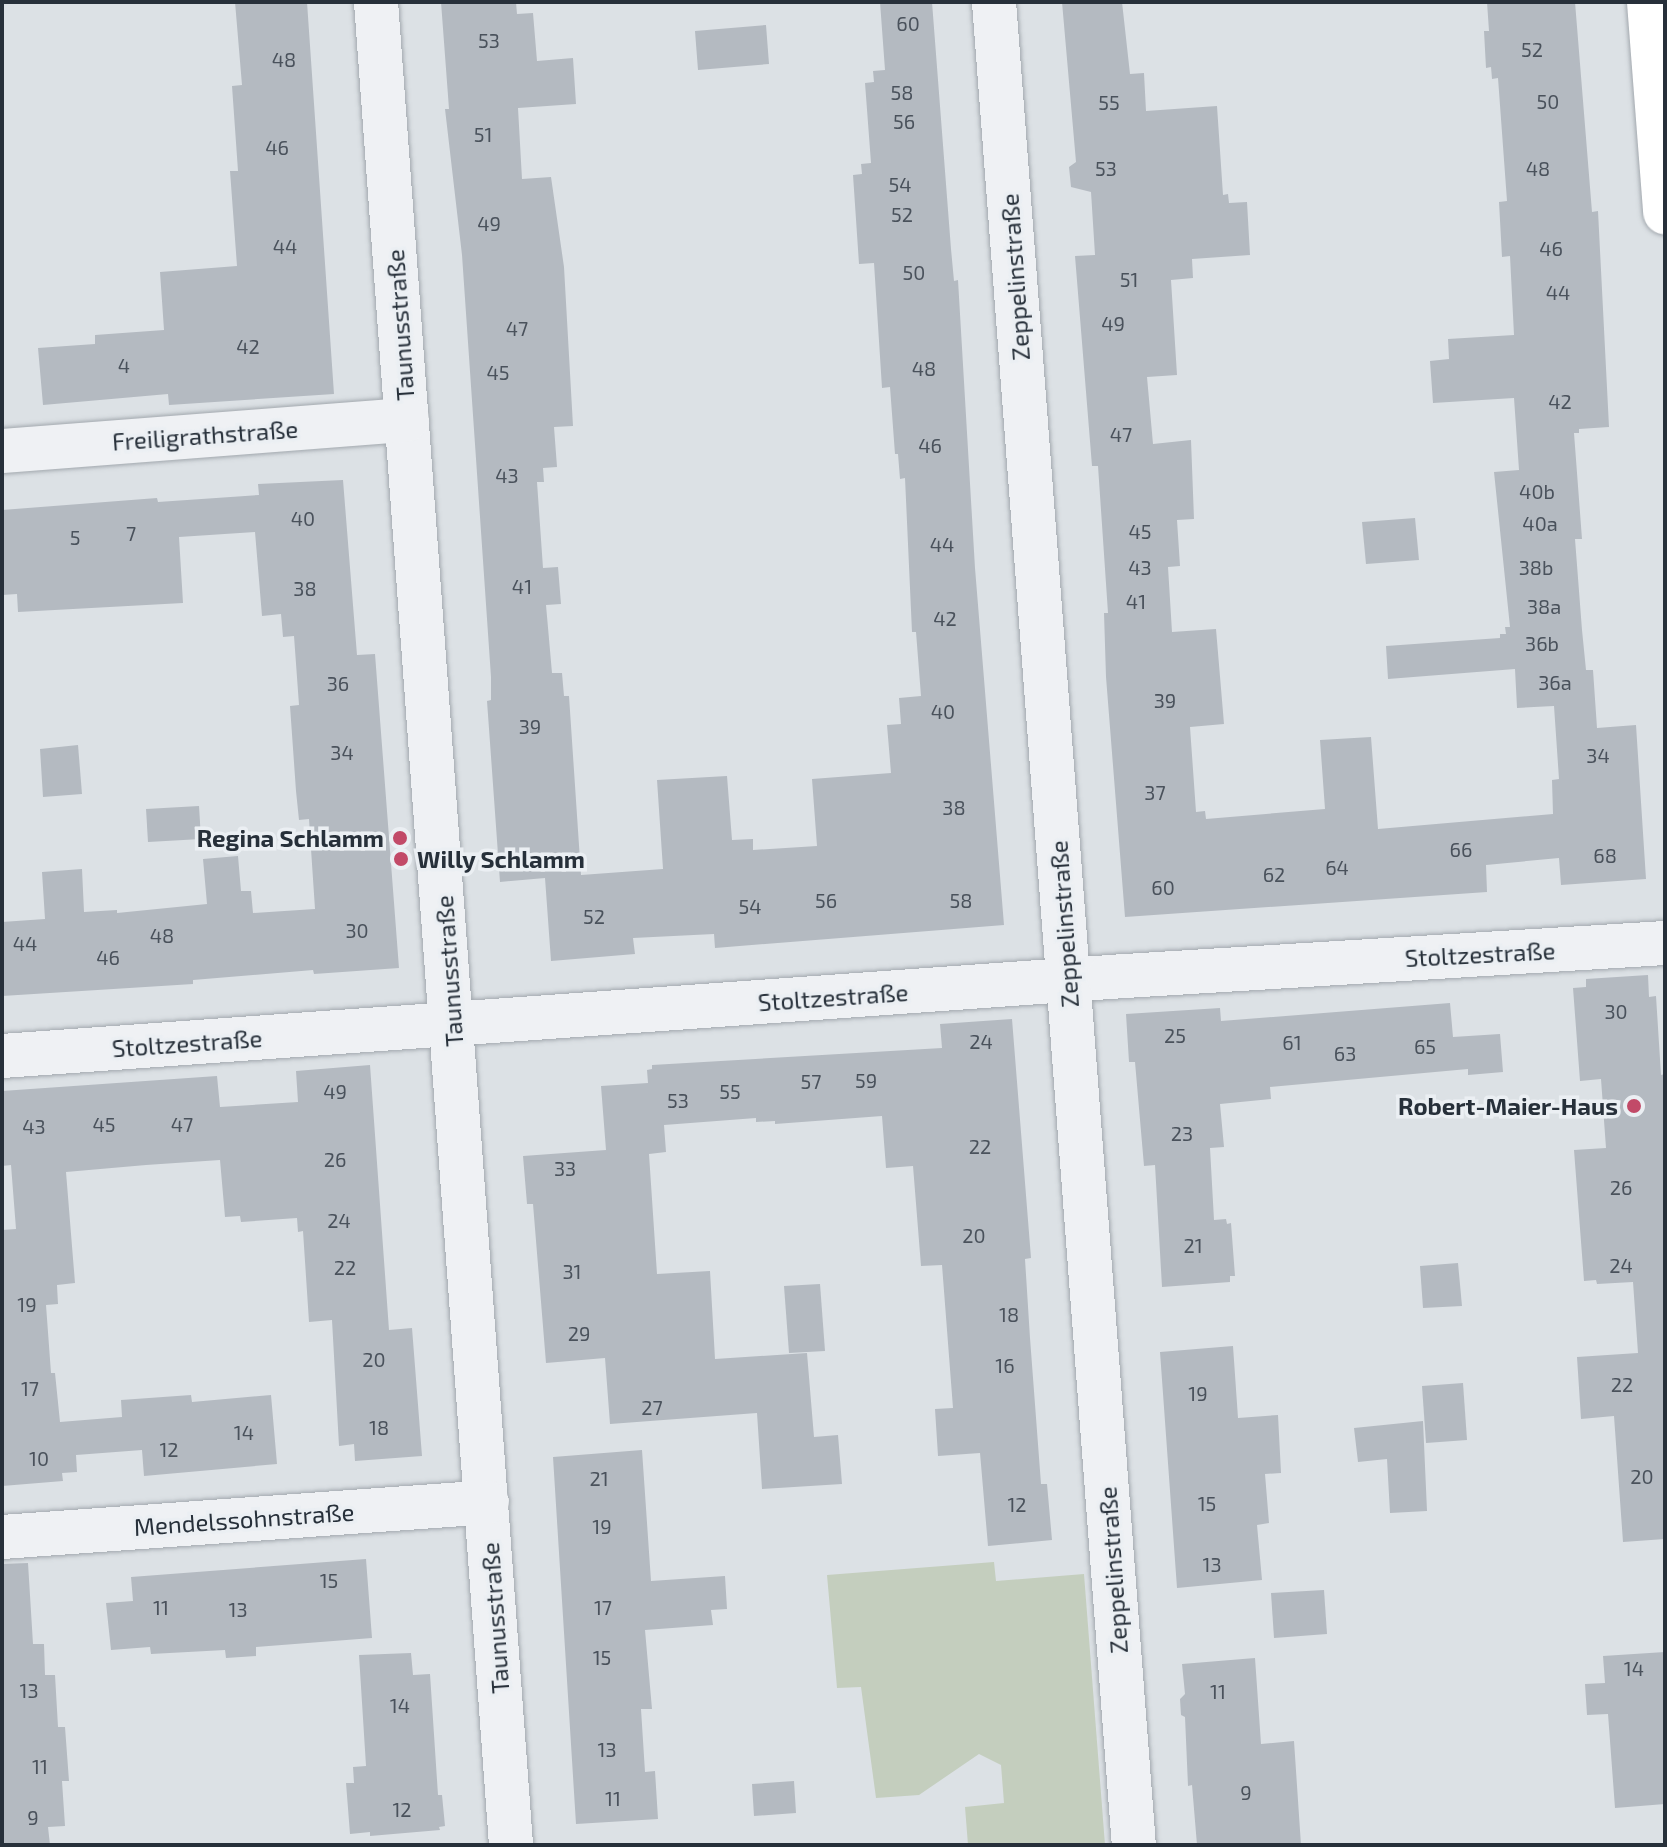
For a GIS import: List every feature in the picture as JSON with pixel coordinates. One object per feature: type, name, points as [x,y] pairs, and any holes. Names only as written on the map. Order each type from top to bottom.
[{"type":"street","name":"Taunusstraße","points":[[376,2],[511,1845]]},
{"type":"street","name":"Zeppelinstraße","points":[[994,2],[1134,1845]]},
{"type":"street","points":[[1649,2],[1665,212]]},
{"type":"street","name":"Freiligrathstraße","points":[[2,451],[407,420]]},
{"type":"street","name":"Stoltzestraße","points":[[2,1056],[1069,980],[1665,943]]},
{"type":"street","name":"Mendelssohnstraße","points":[[2,1537],[487,1502]]},
{"type":"green space","points":[[994,1562],[996,1581],[1084,1574],[1105,1845],[968,1845],[965,1807],[1004,1803],[1001,1765],[979,1754],[919,1795],[876,1798],[861,1687],[837,1688],[827,1575]]},
{"type":"building","points":[[235,2],[307,2],[334,394],[169,405],[168,394],[43,405],[38,348],[95,344],[95,335],[164,330],[160,272],[237,266],[230,171],[238,171],[232,86],[242,85]]},
{"type":"building","points":[[441,2],[516,2],[517,14],[533,13],[537,61],[573,58],[576,104],[518,108],[522,179],[551,177],[564,267],[573,426],[554,427],[557,467],[543,468],[544,482],[537,482],[543,568],[558,567],[561,604],[546,605],[552,673],[562,673],[564,696],[569,696],[581,875],[663,869],[657,780],[727,776],[732,840],[753,839],[753,850],[817,846],[812,779],[891,773],[887,725],[901,724],[899,698],[921,696],[916,632],[912,632],[905,478],[900,479],[898,454],[895,454],[890,387],[882,388],[874,263],[859,264],[853,175],[862,174],[861,164],[871,163],[865,83],[874,82],[873,71],[885,70],[880,2],[932,2],[954,281],[958,280],[975,568],[1004,925],[715,948],[714,934],[633,938],[635,954],[551,961],[545,878],[500,882],[487,701],[491,700],[491,677],[462,255],[445,109],[449,109]]},
{"type":"building","points":[[1062,2],[1122,2],[1130,74],[1144,73],[1146,111],[1217,106],[1223,195],[1228,194],[1229,203],[1247,202],[1250,255],[1192,259],[1193,278],[1171,280],[1177,375],[1147,377],[1153,444],[1191,440],[1194,519],[1177,520],[1180,566],[1168,567],[1172,632],[1216,629],[1224,724],[1190,727],[1196,812],[1205,811],[1206,819],[1325,809],[1320,740],[1371,737],[1378,829],[1553,814],[1552,780],[1559,779],[1554,706],[1517,708],[1515,669],[1388,679],[1386,646],[1500,638],[1500,634],[1506,634],[1505,627],[1510,627],[1494,472],[1519,470],[1514,398],[1433,403],[1430,361],[1449,359],[1448,339],[1514,335],[1510,256],[1502,257],[1499,202],[1507,201],[1498,78],[1492,79],[1491,67],[1486,68],[1484,31],[1489,31],[1487,2],[1575,2],[1592,212],[1598,211],[1609,427],[1579,429],[1579,433],[1574,433],[1582,539],[1575,539],[1582,630],[1586,670],[1593,670],[1597,728],[1636,725],[1646,879],[1561,885],[1559,858],[1486,865],[1487,892],[1125,917],[1106,677],[1104,613],[1108,613],[1098,466],[1092,466],[1075,256],[1095,255],[1091,192],[1071,187],[1069,167],[1076,162]]},
{"type":"building","points":[[766,25],[769,64],[698,70],[695,31]]},
{"type":"building","points":[[343,480],[357,655],[375,654],[399,968],[314,974],[313,970],[193,980],[193,984],[2,996],[2,922],[45,919],[42,872],[82,869],[84,912],[117,910],[117,913],[207,904],[203,859],[238,856],[241,891],[251,891],[253,913],[315,909],[309,819],[299,820],[296,791],[290,706],[299,705],[294,636],[283,637],[281,614],[262,616],[255,532],[179,537],[183,603],[18,612],[17,594],[2,595],[2,510],[157,498],[158,502],[259,495],[258,484]]},
{"type":"building","points":[[1415,518],[1419,560],[1366,564],[1362,522]]},
{"type":"building","points":[[78,745],[82,794],[43,797],[40,749]]},
{"type":"building","points":[[199,806],[201,839],[148,842],[146,809]]},
{"type":"building","points":[[1648,975],[1649,997],[1656,996],[1661,1075],[1665,1074],[1665,1539],[1623,1542],[1614,1416],[1581,1419],[1577,1357],[1638,1353],[1633,1282],[1597,1284],[1596,1280],[1584,1281],[1574,1150],[1606,1148],[1601,1079],[1580,1081],[1573,988],[1586,987],[1586,979]]},
{"type":"building","points":[[1450,1003],[1453,1037],[1500,1034],[1503,1072],[1468,1075],[1468,1069],[1270,1087],[1271,1099],[1220,1104],[1224,1147],[1210,1148],[1214,1220],[1226,1219],[1227,1224],[1231,1223],[1235,1276],[1230,1276],[1230,1282],[1162,1287],[1155,1165],[1144,1166],[1135,1062],[1129,1062],[1126,1014],[1220,1008],[1221,1021]]},
{"type":"building","points":[[1012,1019],[1031,1258],[1025,1259],[1041,1484],[1047,1484],[1052,1540],[988,1546],[980,1453],[938,1456],[935,1409],[953,1408],[942,1265],[921,1266],[913,1166],[886,1168],[882,1116],[775,1124],[775,1121],[756,1122],[756,1118],[664,1125],[666,1152],[649,1154],[657,1274],[710,1271],[715,1359],[807,1353],[814,1437],[838,1435],[842,1484],[762,1489],[757,1413],[610,1424],[605,1358],[546,1363],[533,1204],[527,1204],[523,1156],[606,1150],[601,1086],[648,1083],[647,1070],[652,1069],[652,1065],[942,1048],[940,1024]]},
{"type":"building","points":[[370,1065],[389,1330],[412,1328],[422,1456],[355,1461],[354,1444],[339,1446],[332,1320],[309,1322],[303,1231],[298,1232],[297,1218],[241,1222],[240,1216],[225,1217],[220,1160],[146,1165],[66,1172],[75,1283],[57,1285],[58,1304],[46,1305],[51,1373],[55,1373],[60,1422],[122,1417],[121,1400],[191,1395],[192,1402],[271,1395],[277,1464],[144,1476],[142,1450],[76,1455],[77,1472],[62,1473],[63,1481],[2,1486],[2,1230],[16,1229],[11,1165],[2,1166],[2,1091],[217,1076],[220,1107],[298,1102],[296,1071]]},
{"type":"building","points":[[1458,1263],[1462,1306],[1423,1308],[1420,1266]]},
{"type":"building","points":[[820,1284],[825,1351],[789,1353],[784,1286]]},
{"type":"building","points":[[1233,1346],[1238,1418],[1278,1415],[1281,1473],[1265,1474],[1269,1523],[1257,1525],[1262,1580],[1177,1588],[1160,1352]]},
{"type":"building","points":[[1463,1383],[1467,1440],[1426,1443],[1422,1386]]},
{"type":"building","points":[[1423,1421],[1427,1511],[1390,1513],[1387,1459],[1358,1462],[1354,1428]]},
{"type":"building","points":[[642,1450],[651,1581],[725,1576],[727,1609],[711,1610],[713,1625],[645,1630],[652,1709],[641,1709],[645,1772],[655,1771],[658,1819],[576,1824],[553,1457]]},
{"type":"building","points":[[366,1559],[372,1638],[256,1647],[256,1656],[226,1658],[225,1650],[151,1654],[150,1647],[111,1650],[106,1603],[133,1601],[131,1577]]},
{"type":"building","points":[[28,1563],[33,1644],[44,1644],[45,1675],[55,1675],[58,1727],[65,1727],[69,1781],[62,1781],[65,1826],[48,1827],[50,1845],[2,1845],[2,1564]]},
{"type":"building","points":[[1324,1590],[1327,1634],[1274,1638],[1271,1593]]},
{"type":"building","points":[[1665,1652],[1665,1804],[1615,1808],[1608,1714],[1587,1715],[1585,1684],[1605,1683],[1603,1656]]},
{"type":"building","points":[[411,1653],[413,1675],[430,1674],[438,1795],[442,1795],[445,1826],[439,1827],[440,1830],[370,1836],[370,1832],[350,1834],[346,1783],[354,1783],[353,1767],[366,1766],[359,1655]]},
{"type":"building","points":[[1255,1658],[1261,1744],[1294,1741],[1301,1845],[1197,1845],[1192,1785],[1188,1786],[1185,1717],[1181,1715],[1180,1699],[1185,1694],[1182,1664]]},
{"type":"building","points":[[794,1781],[796,1813],[754,1816],[752,1784]]},
{"type":"place","name":"Regina Schlamm","points":[[400,838]]},
{"type":"place","name":"Willy Schlamm","points":[[401,859]]},
{"type":"place","name":"Robert-Maier-Haus","points":[[1634,1106]]}]
